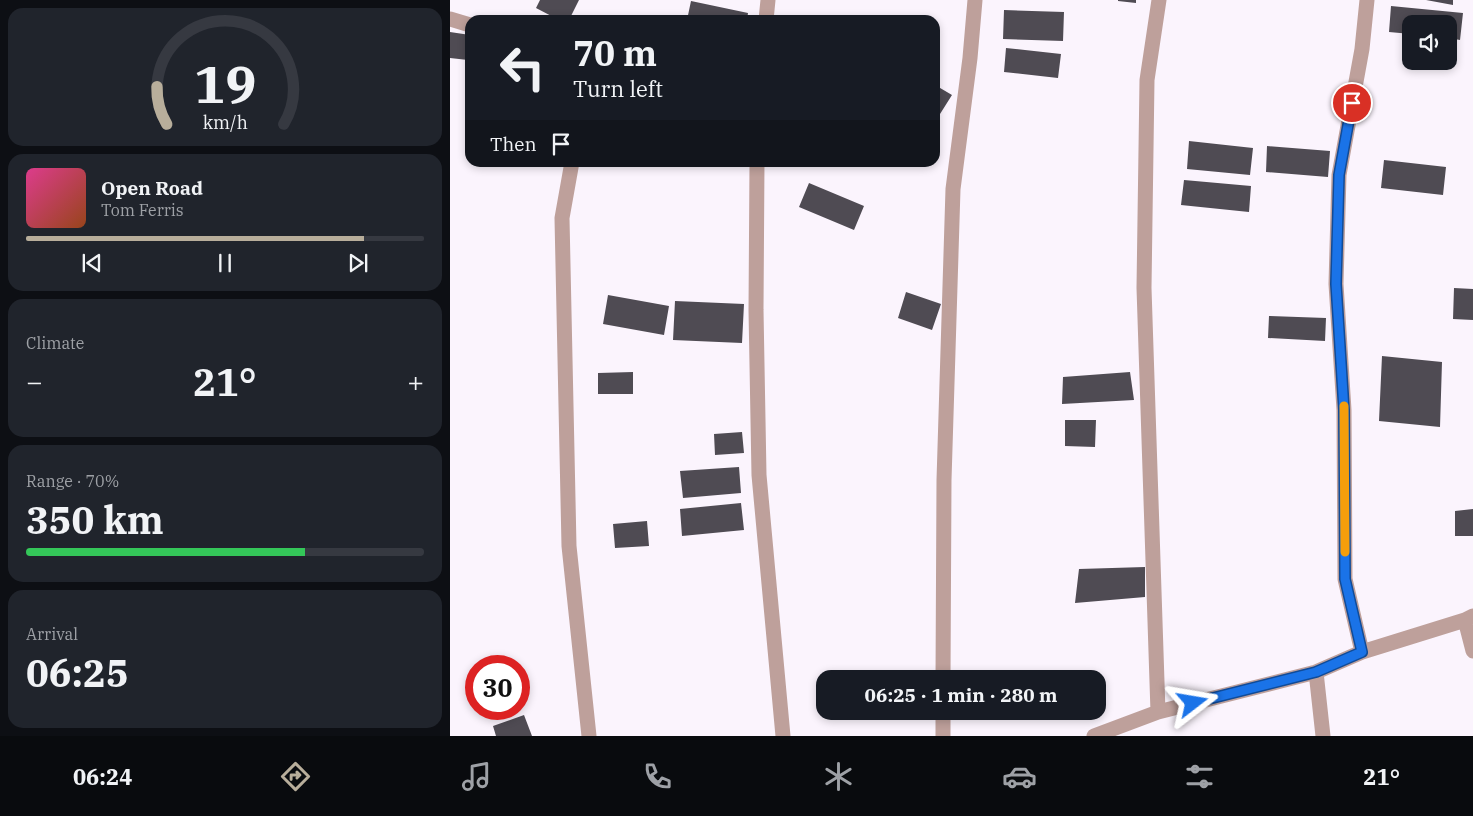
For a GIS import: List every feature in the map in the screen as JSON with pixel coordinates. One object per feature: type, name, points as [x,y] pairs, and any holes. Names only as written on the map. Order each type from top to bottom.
[{"type":"street","points":[[766,15],[768,0]]},
{"type":"street","points":[[943,670],[944,480],[953,189],[970,58],[975,0]]},
{"type":"street","points":[[1158,712],[1144,288],[1147,80],[1159,0]]},
{"type":"street","points":[[1362,652],[1345,579],[1344,410],[1336,284],[1339,175],[1362,49],[1367,0]]},
{"type":"street","points":[[450,19],[465,24]]},
{"type":"street","points":[[571,167],[562,218],[569,546],[589,736]]},
{"type":"street","points":[[757,167],[756,310],[759,475],[783,736]]},
{"type":"street","points":[[1094,736],[1158,712],[1316,672],[1362,652],[1469,618],[1473,651]]},
{"type":"street","points":[[1316,672],[1323,736]]},
{"type":"street","points":[[943,720],[943,736]]},
{"type":"building","points":[[540,0],[579,0],[572,15],[549,15],[536,8]]},
{"type":"building","points":[[1136,0],[1136,3],[1118,1]]},
{"type":"building","points":[[1426,0],[1453,0],[1453,5]]},
{"type":"building","points":[[691,1],[748,13],[748,15],[688,15]]},
{"type":"building","points":[[1391,6],[1463,13],[1460,40],[1457,39],[1457,15],[1402,15],[1402,33],[1389,32]]},
{"type":"building","points":[[1004,10],[1064,12],[1063,41],[1003,39]]},
{"type":"building","points":[[450,32],[465,34],[465,60],[450,58]]},
{"type":"building","points":[[1006,48],[1061,54],[1058,78],[1004,72]]},
{"type":"building","points":[[940,88],[952,95],[940,114]]},
{"type":"building","points":[[1189,141],[1253,148],[1250,175],[1187,169]]},
{"type":"building","points":[[1267,146],[1330,151],[1328,177],[1266,172]]},
{"type":"building","points":[[1384,160],[1446,167],[1443,195],[1381,188]]},
{"type":"building","points":[[1184,180],[1251,186],[1249,212],[1181,205]]},
{"type":"building","points":[[809,183],[864,206],[854,230],[799,207]]},
{"type":"building","points":[[1454,288],[1473,289],[1473,320],[1453,319]]},
{"type":"building","points":[[906,292],[941,304],[932,330],[898,318]]},
{"type":"building","points":[[608,295],[669,306],[664,335],[603,324]]},
{"type":"building","points":[[675,301],[744,304],[742,343],[673,340]]},
{"type":"building","points":[[1269,316],[1326,318],[1325,341],[1268,338]]},
{"type":"building","points":[[1382,356],[1442,362],[1440,427],[1379,421]]},
{"type":"building","points":[[633,372],[633,394],[598,394],[598,373]]},
{"type":"building","points":[[1130,372],[1134,400],[1062,404],[1063,377]]},
{"type":"building","points":[[1065,420],[1096,420],[1095,447],[1065,446]]},
{"type":"building","points":[[742,432],[744,453],[715,455],[714,434]]},
{"type":"building","points":[[739,467],[741,493],[683,498],[680,471]]},
{"type":"building","points":[[741,503],[744,530],[682,536],[680,509]]},
{"type":"building","points":[[1473,509],[1473,536],[1455,536],[1455,511]]},
{"type":"building","points":[[647,521],[649,546],[615,548],[613,524]]},
{"type":"building","points":[[1145,567],[1145,597],[1075,603],[1079,569]]},
{"type":"building","points":[[510,720],[526,720],[532,736],[496,736],[493,726]]},
{"type":"slow traffic","points":[[1344,406],[1345,552]]},
{"type":"route","points":[[1193,703],[1316,672],[1362,652],[1345,579],[1344,410],[1336,284],[1339,175],[1352,103]]}]
